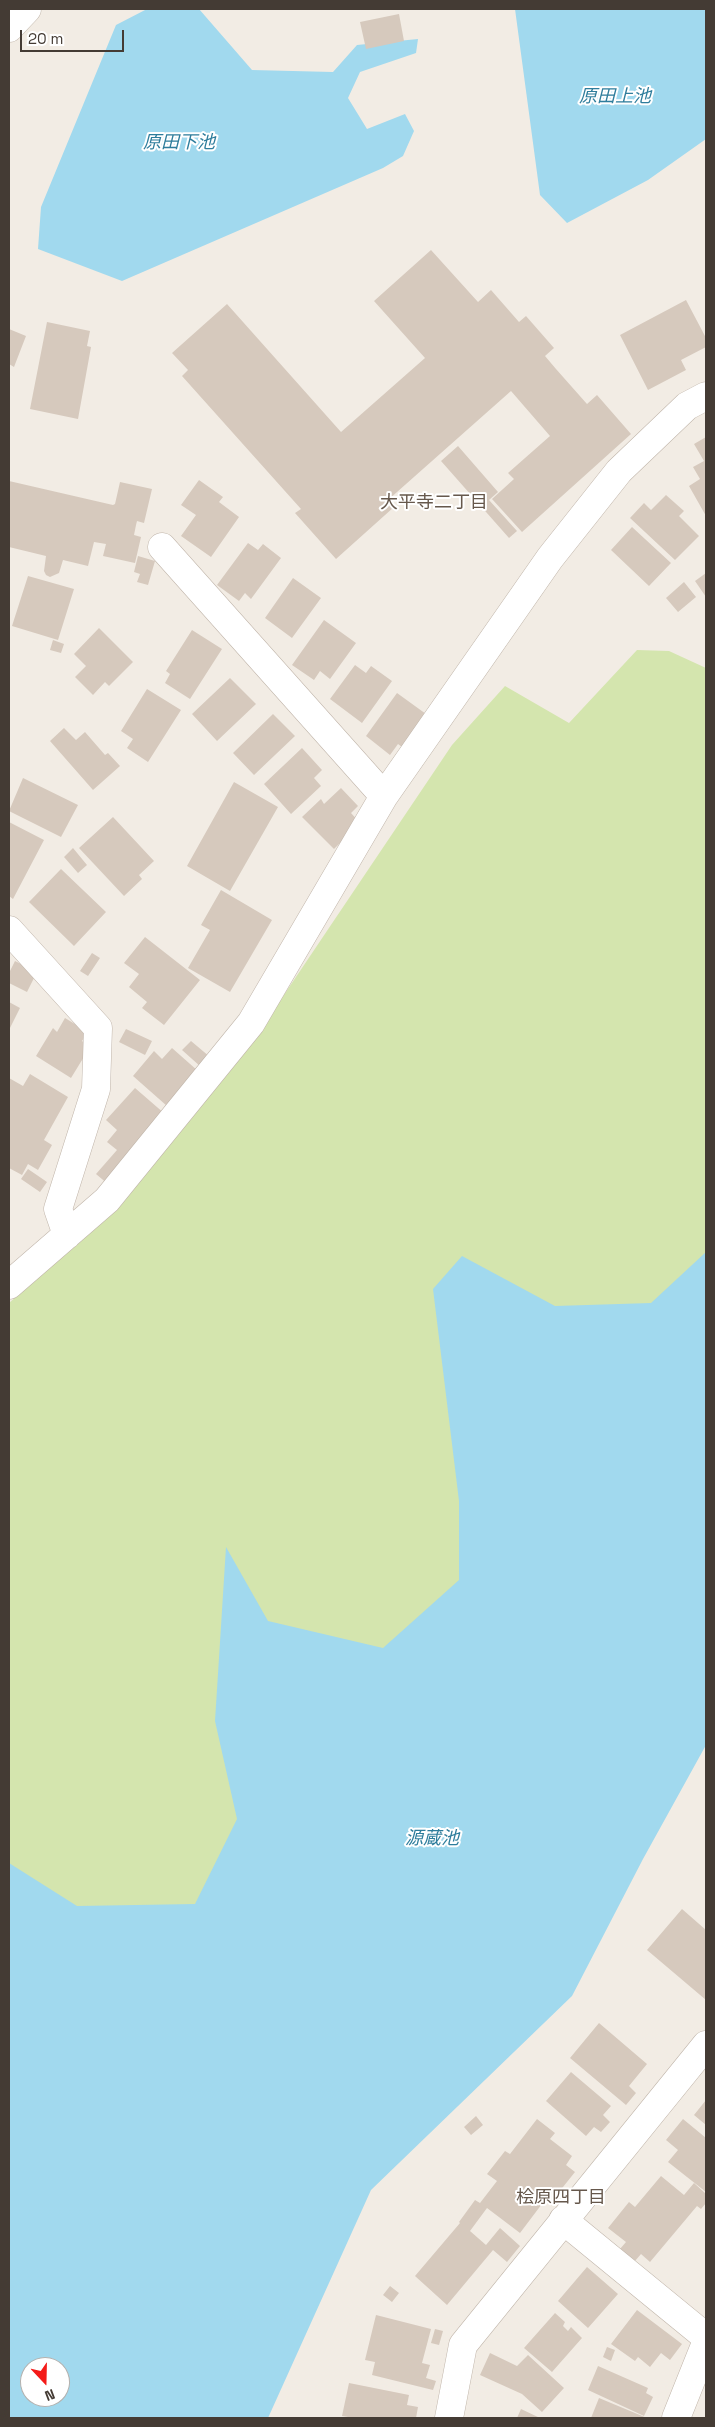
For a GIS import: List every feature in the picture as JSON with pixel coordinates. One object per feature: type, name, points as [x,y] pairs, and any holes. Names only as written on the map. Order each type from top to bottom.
[{"type":"street","points":[[9,28],[27,9]]},
{"type":"street","points":[[9,1285],[107,1200],[251,1023],[384,796],[550,558],[614,478],[687,406],[706,396]]},
{"type":"street","points":[[162,547],[384,796]]},
{"type":"street","points":[[9,930],[98,1028],[96,1089],[58,1209],[67,1235]]},
{"type":"street","points":[[449,2418],[463,2345],[706,2045]]},
{"type":"street","points":[[563,2220],[706,2337]]},
{"type":"street","points":[[676,2418],[706,2343]]},
{"type":"green space","points":[[637,650],[669,651],[706,668],[706,1282],[488,1582],[266,1835],[202,1935],[9,1896],[9,1303],[120,1206],[261,1029],[452,745],[505,686],[569,723]]},
{"type":"water","name":"原田下池","points":[[147,9],[199,9],[252,70],[333,72],[357,45],[418,39],[416,53],[360,72],[348,98],[367,129],[405,114],[414,131],[403,156],[383,168],[122,281],[38,249],[41,207],[116,25]]},
{"type":"water","name":"原田上池","points":[[515,9],[706,9],[706,139],[648,180],[567,223],[540,195]]},
{"type":"water","name":"源蔵池","points":[[706,1252],[706,1745],[643,1859],[572,1996],[371,2190],[268,2418],[9,2418],[9,1863],[77,1906],[195,1904],[237,1819],[215,1721],[226,1547],[268,1621],[383,1648],[459,1580],[459,1501],[433,1289],[462,1256],[555,1306],[651,1303]]},
{"type":"building","points":[[399,14],[404,41],[366,49],[360,22]]},
{"type":"building","points":[[431,250],[478,302],[491,290],[519,322],[526,316],[554,348],[545,356],[587,404],[597,395],[631,434],[522,532],[492,499],[514,479],[508,473],[550,436],[511,391],[388,500],[394,507],[336,559],[295,513],[301,509],[182,376],[188,370],[172,353],[227,304],[341,432],[425,358],[374,301]]},
{"type":"building","points":[[686,300],[706,338],[706,347],[681,360],[686,370],[648,390],[620,335]]},
{"type":"building","points":[[47,322],[90,331],[87,346],[91,347],[78,419],[30,409]]},
{"type":"building","points":[[9,329],[26,336],[14,367],[9,364]]},
{"type":"building","points":[[706,437],[706,516],[689,486],[700,479],[693,467],[704,461],[694,444]]},
{"type":"building","points":[[458,446],[498,492],[489,500],[517,531],[509,538],[441,461]]},
{"type":"building","points":[[199,480],[223,497],[219,502],[239,517],[211,557],[181,536],[196,515],[181,505]]},
{"type":"building","points":[[9,481],[113,505],[115,504],[120,482],[152,489],[144,523],[137,521],[136,525],[134,535],[141,537],[135,563],[103,556],[106,544],[94,542],[88,566],[63,560],[59,573],[50,577],[46,575],[44,571],[46,556],[9,547]]},
{"type":"building","points":[[666,495],[684,511],[679,516],[699,536],[675,560],[630,518],[644,503],[651,510]]},
{"type":"building","points":[[632,527],[671,563],[649,586],[611,550]]},
{"type":"building","points":[[248,543],[258,550],[263,544],[281,558],[251,599],[245,593],[239,601],[217,585]]},
{"type":"building","points":[[138,556],[155,561],[148,585],[137,582],[140,574],[134,572]]},
{"type":"building","points":[[706,573],[706,597],[695,581]]},
{"type":"building","points":[[28,576],[74,589],[58,640],[12,626]]},
{"type":"building","points":[[293,578],[321,598],[292,638],[265,618]]},
{"type":"building","points":[[684,582],[696,597],[678,612],[666,598]]},
{"type":"building","points":[[324,620],[356,643],[330,679],[320,671],[314,680],[292,665]]},
{"type":"building","points":[[99,628],[133,662],[109,686],[105,682],[93,695],[75,677],[86,666],[74,654]]},
{"type":"building","points":[[192,630],[222,649],[190,699],[165,683],[170,674],[166,671]]},
{"type":"building","points":[[53,640],[64,644],[61,653],[50,650]]},
{"type":"building","points":[[355,665],[366,673],[371,666],[392,681],[362,723],[330,699]]},
{"type":"building","points":[[230,678],[256,704],[217,741],[192,714]]},
{"type":"building","points":[[147,689],[181,710],[148,762],[127,748],[133,739],[121,731]]},
{"type":"building","points":[[397,693],[426,714],[402,747],[398,744],[390,755],[366,736]]},
{"type":"building","points":[[273,714],[295,736],[254,775],[233,753]]},
{"type":"building","points":[[64,728],[76,740],[85,732],[105,755],[108,753],[120,766],[93,790],[50,741]]},
{"type":"building","points":[[302,748],[322,770],[314,778],[321,786],[291,814],[264,784]]},
{"type":"building","points":[[23,778],[78,805],[61,837],[9,811]]},
{"type":"building","points":[[234,782],[278,807],[230,891],[187,866]]},
{"type":"building","points":[[341,788],[358,806],[351,813],[360,823],[334,849],[302,817],[321,799],[324,804]]},
{"type":"building","points":[[113,817],[154,861],[139,875],[142,879],[124,896],[79,848]]},
{"type":"building","points":[[9,822],[44,840],[13,899],[9,896]]},
{"type":"building","points":[[73,848],[87,865],[78,873],[64,857]]},
{"type":"building","points":[[61,869],[106,912],[74,946],[29,902]]},
{"type":"building","points":[[221,890],[272,920],[230,992],[188,968],[210,930],[201,925]]},
{"type":"building","points":[[145,937],[200,980],[164,1025],[142,1008],[147,1002],[129,987],[139,974],[124,963]]},
{"type":"building","points":[[92,953],[100,958],[88,976],[80,971]]},
{"type":"building","points":[[15,961],[37,972],[27,992],[9,983],[9,973]]},
{"type":"building","points":[[9,1002],[20,1008],[9,1030]]},
{"type":"building","points":[[65,1018],[88,1032],[82,1041],[90,1047],[71,1078],[36,1056],[53,1028],[57,1032]]},
{"type":"building","points":[[126,1029],[152,1041],[145,1055],[119,1042]]},
{"type":"building","points":[[191,1041],[210,1057],[201,1067],[182,1050]]},
{"type":"building","points":[[172,1048],[198,1071],[167,1106],[133,1076],[154,1051],[162,1059]]},
{"type":"building","points":[[30,1074],[68,1097],[44,1140],[52,1145],[38,1170],[28,1164],[22,1175],[9,1168],[9,1078],[23,1086]]},
{"type":"building","points":[[135,1088],[165,1114],[109,1185],[96,1174],[117,1150],[107,1142],[117,1130],[106,1120]]},
{"type":"building","points":[[28,1169],[47,1182],[40,1192],[21,1179]]},
{"type":"building","points":[[682,1909],[706,1930],[706,2000],[647,1950]]},
{"type":"building","points":[[599,2023],[647,2064],[629,2086],[636,2093],[626,2105],[570,2058]]},
{"type":"building","points":[[571,2072],[611,2106],[603,2115],[610,2122],[601,2132],[594,2127],[586,2136],[546,2101]]},
{"type":"building","points":[[706,2100],[706,2125],[694,2115]]},
{"type":"building","points":[[476,2116],[483,2125],[471,2135],[464,2127]]},
{"type":"building","points":[[537,2119],[555,2133],[550,2139],[572,2156],[566,2165],[575,2172],[559,2192],[554,2188],[520,2233],[487,2208],[470,2231],[486,2245],[500,2228],[520,2246],[507,2262],[493,2250],[447,2305],[415,2276],[460,2223],[475,2200],[480,2203],[497,2181],[487,2174],[505,2151],[510,2154]]},
{"type":"building","points":[[683,2119],[706,2138],[706,2192],[668,2162],[678,2150],[666,2140]]},
{"type":"building","points":[[661,2176],[684,2195],[694,2183],[706,2194],[706,2203],[701,2209],[697,2206],[650,2262],[641,2254],[635,2261],[620,2249],[626,2242],[608,2228],[629,2202],[635,2207]]},
{"type":"building","points":[[587,2267],[618,2294],[588,2328],[558,2301]]},
{"type":"building","points":[[390,2286],[399,2293],[392,2302],[383,2295]]},
{"type":"building","points":[[637,2310],[682,2344],[670,2360],[661,2353],[650,2367],[638,2357],[635,2361],[611,2344]]},
{"type":"building","points":[[555,2313],[565,2322],[563,2326],[568,2331],[571,2327],[582,2338],[552,2372],[524,2348]]},
{"type":"building","points":[[376,2315],[431,2329],[422,2363],[430,2365],[426,2378],[436,2381],[433,2390],[372,2375],[375,2362],[365,2360]]},
{"type":"building","points":[[435,2329],[443,2331],[439,2345],[431,2343]]},
{"type":"building","points":[[607,2347],[615,2350],[611,2361],[603,2357]]},
{"type":"building","points":[[490,2353],[517,2366],[528,2355],[564,2388],[542,2412],[522,2394],[480,2375]]},
{"type":"building","points":[[598,2366],[648,2388],[646,2393],[653,2397],[644,2416],[588,2390]]},
{"type":"building","points":[[349,2383],[409,2395],[407,2405],[418,2407],[416,2418],[354,2418],[342,2416]]},
{"type":"building","points":[[599,2398],[647,2418],[591,2418]]},
{"type":"building","points":[[521,2409],[540,2418],[517,2418]]},
{"type":"district","name":"大平寺二丁目","points":[[434,503]]},
{"type":"district","name":"桧原四丁目","points":[[561,2198]]}]
